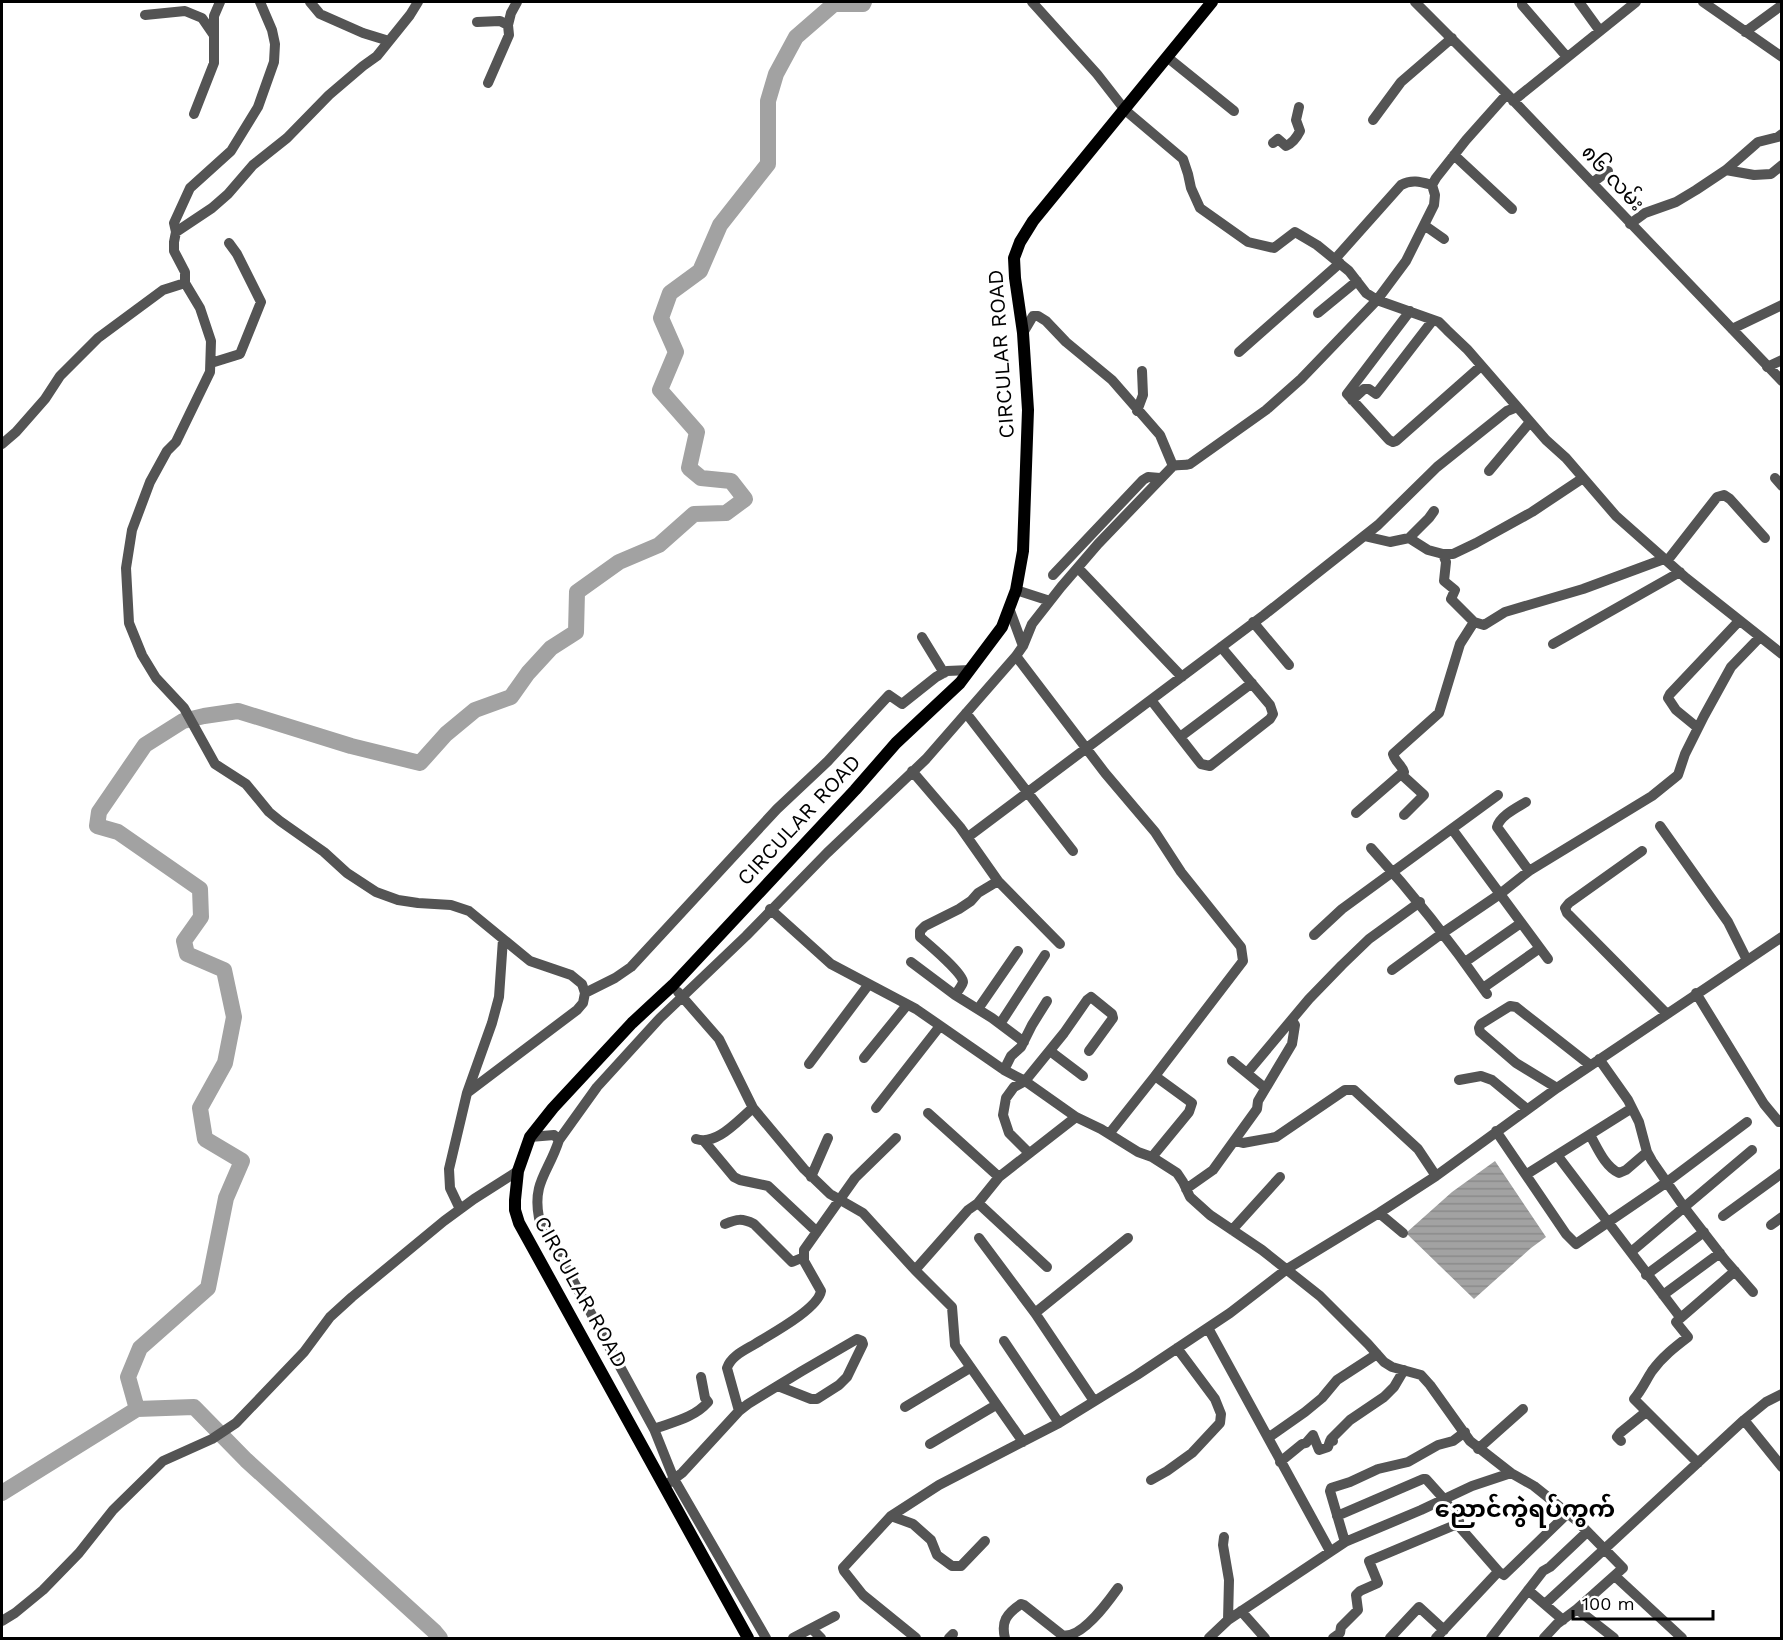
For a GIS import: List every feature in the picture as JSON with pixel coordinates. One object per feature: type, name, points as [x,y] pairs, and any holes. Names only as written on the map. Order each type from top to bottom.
[{"type":"main road","name":"CIRCULAR ROAD","points":[[748,1638],[670,1482],[519,1223],[515,1200],[519,1171],[530,1137],[553,1108],[632,1023],[673,985],[896,743],[960,683],[1002,627],[1016,590],[1023,551],[1028,410],[1023,333],[1014,258],[1020,242],[1033,221],[1212,2]]},
{"type":"street","points":[[194,114],[214,63],[214,16],[219,2]]},
{"type":"street","points":[[260,2],[273,30],[275,44],[274,62],[258,107],[231,150],[190,188],[175,217],[174,251],[185,272],[185,283],[200,308],[206,324],[211,341],[210,372],[176,442],[167,451],[143,499],[132,530],[126,568],[129,623],[142,655],[156,678],[184,708],[214,764],[246,784],[269,812],[324,852],[347,873],[376,892],[398,900],[451,905],[469,911],[530,962],[571,975],[582,984],[585,993],[583,1003],[577,1010],[467,1093]]},
{"type":"street","points":[[310,2],[320,14],[363,33],[389,41]]},
{"type":"street","points":[[176,232],[220,201],[253,165],[287,138],[329,95],[377,56],[418,2]]},
{"type":"street","points":[[488,83],[509,35],[507,25],[518,2]]},
{"type":"street","points":[[1032,2],[1097,74],[1125,110],[1182,159],[1200,208],[1248,242],[1274,248],[1295,232],[1317,245],[1337,261],[1349,271],[1366,293],[1377,300],[1439,322],[1467,349],[1616,516],[1665,560],[1782,654]]},
{"type":"street","name":"၈၆ လမ်း","points":[[1415,2],[1782,381]]},
{"type":"street","points":[[1522,2],[1522,5],[1567,57]]},
{"type":"street","points":[[1579,2],[1600,30]]},
{"type":"street","points":[[1432,184],[1454,155],[1510,98],[1567,57],[1636,2]]},
{"type":"street","points":[[1703,2],[1782,57]]},
{"type":"street","points":[[1745,32],[1782,5]]},
{"type":"street","points":[[145,15],[185,11],[202,18],[213,34]]},
{"type":"street","points":[[477,22],[500,21],[507,25]]},
{"type":"street","points":[[1373,120],[1401,82],[1452,38]]},
{"type":"street","points":[[1167,57],[1234,111]]},
{"type":"street","points":[[1273,143],[1278,138],[1286,146],[1297,137],[1300,131],[1296,120],[1299,107]]},
{"type":"street","points":[[1630,224],[1645,213],[1676,202],[1725,170],[1758,142],[1782,134]]},
{"type":"street","points":[[1454,155],[1512,209]]},
{"type":"street","points":[[1725,170],[1754,175],[1771,174],[1782,165]]},
{"type":"street","points":[[1592,183],[1608,171]]},
{"type":"street","points":[[1239,352],[1337,261],[1401,185],[1408,181],[1432,184]]},
{"type":"street","points":[[766,1638],[670,1482],[654,1429],[539,1218],[536,1204],[537,1190],[559,1140],[597,1087],[681,996],[746,936],[770,909],[926,759],[1016,656],[1032,624],[1050,601],[1160,478],[1173,466],[1190,464],[1266,410],[1301,379],[1377,300],[1406,261],[1434,205],[1435,195],[1432,184]]},
{"type":"street","points":[[1424,225],[1444,239]]},
{"type":"street","points":[[211,363],[240,354],[261,302],[229,243]]},
{"type":"street","points":[[1318,313],[1357,281]]},
{"type":"street","points":[[2,444],[16,432],[45,399],[60,376],[98,338],[163,290],[185,283]]},
{"type":"street","points":[[1731,329],[1782,305]]},
{"type":"street","points":[[1410,311],[1348,395],[1389,440],[1396,441],[1481,366]]},
{"type":"street","points":[[1023,333],[1033,316],[1046,321],[1066,342],[1112,381],[1160,435],[1173,466]]},
{"type":"street","points":[[1352,400],[1365,389],[1376,394],[1432,320]]},
{"type":"street","points":[[1767,367],[1782,360]]},
{"type":"street","points":[[1137,411],[1143,395],[1142,371]]},
{"type":"street","points":[[968,837],[1182,677],[1364,536],[1437,467],[1507,411],[1517,407]]},
{"type":"street","points":[[1489,471],[1530,422]]},
{"type":"street","points":[[1053,575],[1143,480],[1148,477],[1160,478]]},
{"type":"street","points":[[1409,538],[1428,550],[1453,554],[1548,503],[1584,478]]},
{"type":"street","points":[[1443,554],[1446,562],[1444,581],[1455,590],[1451,600],[1474,622],[1484,625],[1505,612],[1583,589],[1665,560],[1717,497],[1724,495],[1730,499],[1765,538]]},
{"type":"street","points":[[1364,536],[1390,542],[1409,538],[1434,512]]},
{"type":"street","points":[[1078,568],[1182,677]]},
{"type":"street","points":[[1553,644],[1680,572]]},
{"type":"street","points":[[1016,590],[1050,601]]},
{"type":"street","points":[[1010,608],[1023,646]]},
{"type":"street","points":[[1698,728],[1676,710],[1668,698],[1739,621]]},
{"type":"street","points":[[1253,622],[1289,665]]},
{"type":"street","points":[[1356,813],[1404,772],[1393,754],[1441,709],[1443,695],[1460,644],[1474,622]]},
{"type":"street","points":[[922,637],[944,673]]},
{"type":"street","points":[[1392,970],[1529,871],[1652,796],[1678,775],[1685,754],[1731,667],[1760,638]]},
{"type":"street","points":[[1151,700],[1201,764],[1210,766],[1270,719],[1273,714],[1270,705],[1221,647]]},
{"type":"street","points":[[1016,656],[1106,773],[1155,832],[1181,872],[1240,947],[1242,954],[1243,961],[1109,1134]]},
{"type":"street","points":[[585,993],[631,967],[777,809],[828,761],[889,695],[902,704],[936,676],[970,670]]},
{"type":"street","points":[[1180,737],[1252,683]]},
{"type":"street","points":[[966,714],[1073,851]]},
{"type":"street","points":[[912,771],[944,806],[998,881],[1060,944]]},
{"type":"street","points":[[1401,774],[1424,795],[1404,815]]},
{"type":"street","points":[[1314,935],[1342,909],[1498,795]]},
{"type":"street","points":[[1526,802],[1500,819],[1497,827],[1529,871]]},
{"type":"street","points":[[1660,826],[1728,922],[1747,960]]},
{"type":"street","points":[[1452,829],[1548,959]]},
{"type":"street","points":[[1371,848],[1443,932],[1485,991],[1540,948]]},
{"type":"street","points":[[1642,851],[1565,908],[1567,913],[1666,1013]]},
{"type":"street","points":[[955,995],[963,983],[962,978],[944,957],[920,937],[920,931],[925,926],[959,909],[978,893],[998,881]]},
{"type":"street","points":[[1247,1073],[1329,977],[1369,939],[1419,902]]},
{"type":"street","points":[[770,909],[841,971],[907,1005],[1004,1070],[1025,1081],[1076,1117],[1178,1173],[1190,1197],[1210,1215],[1262,1250],[1320,1296],[1384,1362],[1392,1367],[1420,1375],[1430,1384],[1478,1449],[1511,1473],[1534,1486],[1568,1514],[1623,1568],[1578,1609],[1557,1624],[1544,1638]]},
{"type":"street","points":[[1465,962],[1521,923]]},
{"type":"street","points":[[916,1638],[863,1595],[843,1568],[891,1516],[939,1485],[1059,1423],[1208,1328],[1287,1269],[1379,1214],[1436,1176],[1557,1088],[1782,937]]},
{"type":"street","points":[[460,1209],[450,1188],[449,1169],[467,1093],[499,997],[503,939]]},
{"type":"street","points":[[978,1009],[1018,951]]},
{"type":"street","points":[[1000,1024],[1045,955]]},
{"type":"street","points":[[911,962],[955,995],[1024,1041]]},
{"type":"street","points":[[809,1064],[869,984]]},
{"type":"street","points":[[673,985],[719,1039],[753,1108],[811,1177],[830,1194],[863,1213],[952,1307],[955,1345],[1023,1442]]},
{"type":"street","points":[[1696,993],[1764,1104],[1779,1122],[1782,1121]]},
{"type":"street","points":[[1029,1153],[1009,1133],[1004,1115],[1006,1098],[1014,1087],[1025,1081],[1091,997],[1112,1014],[1113,1018],[1112,1023],[1089,1051]]},
{"type":"street","points":[[1004,1070],[1011,1056],[1021,1047],[1047,1001]]},
{"type":"street","points":[[864,1058],[907,1005]]},
{"type":"street","points":[[1557,1088],[1516,1062],[1480,1032],[1481,1024],[1510,1006],[1516,1007],[1595,1062],[1632,1108],[1639,1122],[1647,1152],[1684,1208],[1753,1292]]},
{"type":"street","points":[[1186,1189],[1213,1170],[1257,1109],[1258,1101],[1265,1088],[1292,1044],[1295,1025],[1292,1020]]},
{"type":"street","points":[[876,1108],[940,1026]]},
{"type":"street","points":[[1050,1051],[1083,1076]]},
{"type":"street","points":[[1232,1061],[1265,1088]]},
{"type":"street","points":[[1152,1157],[1189,1112],[1192,1103],[1155,1076]]},
{"type":"street","points":[[1459,1080],[1481,1076],[1492,1080],[1527,1109]]},
{"type":"street","points":[[1235,1141],[1243,1143],[1276,1137],[1345,1090],[1354,1090],[1418,1149],[1436,1176]]},
{"type":"street","points":[[753,1108],[724,1132],[710,1140],[700,1140],[734,1176],[740,1180],[768,1186],[817,1232]]},
{"type":"street","points":[[1527,1174],[1632,1108]]},
{"type":"street","points":[[928,1113],[999,1177]]},
{"type":"street","points":[[915,1270],[968,1210],[978,1203],[999,1177],[1076,1117]]},
{"type":"street","points":[[1496,1131],[1566,1234],[1576,1244],[1667,1182],[1747,1122]]},
{"type":"street","points":[[1590,1135],[1613,1171],[1619,1173],[1626,1170],[1647,1152]]},
{"type":"street","points":[[530,1137],[554,1136],[559,1140]]},
{"type":"street","points":[[811,1177],[828,1138]]},
{"type":"street","points":[[739,1411],[727,1368],[728,1364],[740,1353],[810,1306],[820,1295],[821,1291],[804,1261],[804,1250],[855,1179],[896,1138]]},
{"type":"street","points":[[1631,1252],[1752,1150]]},
{"type":"street","points":[[1557,1155],[1680,1317]]},
{"type":"street","points":[[2,1621],[43,1590],[79,1552],[113,1510],[163,1461],[212,1439],[236,1423],[304,1352],[333,1314],[460,1209],[519,1171]]},
{"type":"street","points":[[1723,1216],[1782,1173]]},
{"type":"street","points":[[1232,1230],[1280,1177]]},
{"type":"street","points":[[978,1203],[1047,1267]]},
{"type":"street","points":[[1379,1214],[1403,1233]]},
{"type":"street","points":[[1771,1225],[1782,1217]]},
{"type":"street","points":[[725,1224],[740,1218],[754,1224],[792,1262],[804,1257]]},
{"type":"street","points":[[1646,1275],[1704,1232]]},
{"type":"street","points":[[979,1239],[1035,1313],[1094,1401]]},
{"type":"street","points":[[1035,1313],[1128,1239]]},
{"type":"street","points":[[1663,1295],[1720,1253]]},
{"type":"street","points":[[1698,1463],[1634,1400],[1655,1367],[1672,1349],[1688,1337],[1676,1322],[1735,1271]]},
{"type":"street","points":[[1208,1328],[1330,1551]]},
{"type":"street","points":[[670,1482],[682,1473],[739,1411],[778,1386],[858,1339],[862,1341],[863,1344],[847,1377],[818,1399],[811,1399],[778,1386]]},
{"type":"street","points":[[1004,1341],[1059,1423]]},
{"type":"street","points":[[1151,1480],[1167,1472],[1192,1453],[1220,1423],[1221,1414],[1215,1399],[1177,1348]]},
{"type":"street","points":[[1268,1438],[1322,1398],[1338,1380],[1377,1354]]},
{"type":"street","points":[[905,1407],[970,1368]]},
{"type":"street","points":[[1280,1462],[1313,1436],[1319,1450],[1328,1447],[1330,1441],[1333,1441],[1331,1440],[1350,1420],[1384,1397],[1394,1387],[1404,1370]]},
{"type":"street","points":[[654,1429],[692,1415],[708,1402],[705,1398],[701,1377]]},
{"type":"street","points":[[1545,1604],[1744,1420],[1766,1402],[1782,1394]]},
{"type":"street","points":[[930,1444],[996,1405]]},
{"type":"street","points":[[1478,1449],[1523,1409]]},
{"type":"street","points":[[1621,1442],[1617,1437],[1620,1433],[1646,1412]]},
{"type":"street","points":[[1744,1420],[1782,1467]]},
{"type":"street","points":[[1345,1542],[1330,1491],[1334,1485],[1350,1482],[1378,1469],[1408,1461],[1438,1445],[1453,1441],[1465,1432]]},
{"type":"street","points":[[1215,1636],[1228,1620],[1345,1542],[1472,1486],[1511,1473]]},
{"type":"street","points":[[1337,1516],[1426,1479],[1444,1499],[1459,1521],[1457,1524],[1504,1575],[1568,1514]]},
{"type":"street","points":[[891,1516],[913,1524],[931,1540],[937,1555],[952,1566],[961,1566],[985,1541]]},
{"type":"street","points":[[1333,1638],[1340,1633],[1341,1627],[1358,1610],[1356,1596],[1360,1591],[1378,1583],[1370,1561],[1457,1524]]},
{"type":"street","points":[[1491,1638],[1543,1571],[1587,1532]]},
{"type":"street","points":[[1224,1538],[1223,1545],[1229,1580],[1228,1620]]},
{"type":"street","points":[[1436,1638],[1499,1572]]},
{"type":"street","points":[[1615,1576],[1682,1638]]},
{"type":"street","points":[[1005,1638],[1003,1623],[1020,1604],[1062,1635],[1071,1636],[1094,1618],[1118,1588]]},
{"type":"street","points":[[1528,1590],[1563,1620]]},
{"type":"street","points":[[1390,1638],[1419,1606],[1444,1630]]},
{"type":"street","points":[[1578,1609],[1614,1638]]},
{"type":"street","points":[[1241,1611],[1265,1638]]},
{"type":"street","points":[[794,1638],[835,1616]]},
{"type":"street","points":[[812,1629],[820,1638]]},
{"type":"shaded area","points":[[1495,1161],[1546,1237],[1474,1299],[1406,1233],[1452,1192]]},
{"type":"waterway","points":[[137,1409],[128,1377],[140,1348],[208,1288],[226,1198],[242,1161],[205,1139],[200,1108],[225,1063],[234,1017],[224,970],[187,954],[184,941],[201,917],[200,889],[118,832],[97,826],[99,812],[145,745],[183,721],[204,716],[238,711],[351,746],[420,763],[446,734],[475,710],[511,697],[528,673],[551,648],[576,632],[577,592],[619,562],[659,545],[694,514],[726,513],[745,499],[731,481],[701,478],[689,468],[697,432],[660,390],[676,352],[661,318],[670,293],[700,271],[720,225],[768,164],[768,101],[776,74],[796,37],[834,4],[863,4],[864,2]]},
{"type":"waterway","points":[[2,1493],[137,1409],[194,1407],[246,1460],[440,1638]]},
{"type":"district","name":"ညောင်ကွဲရပ်ကွက်","points":[[1525,1509]]}]
